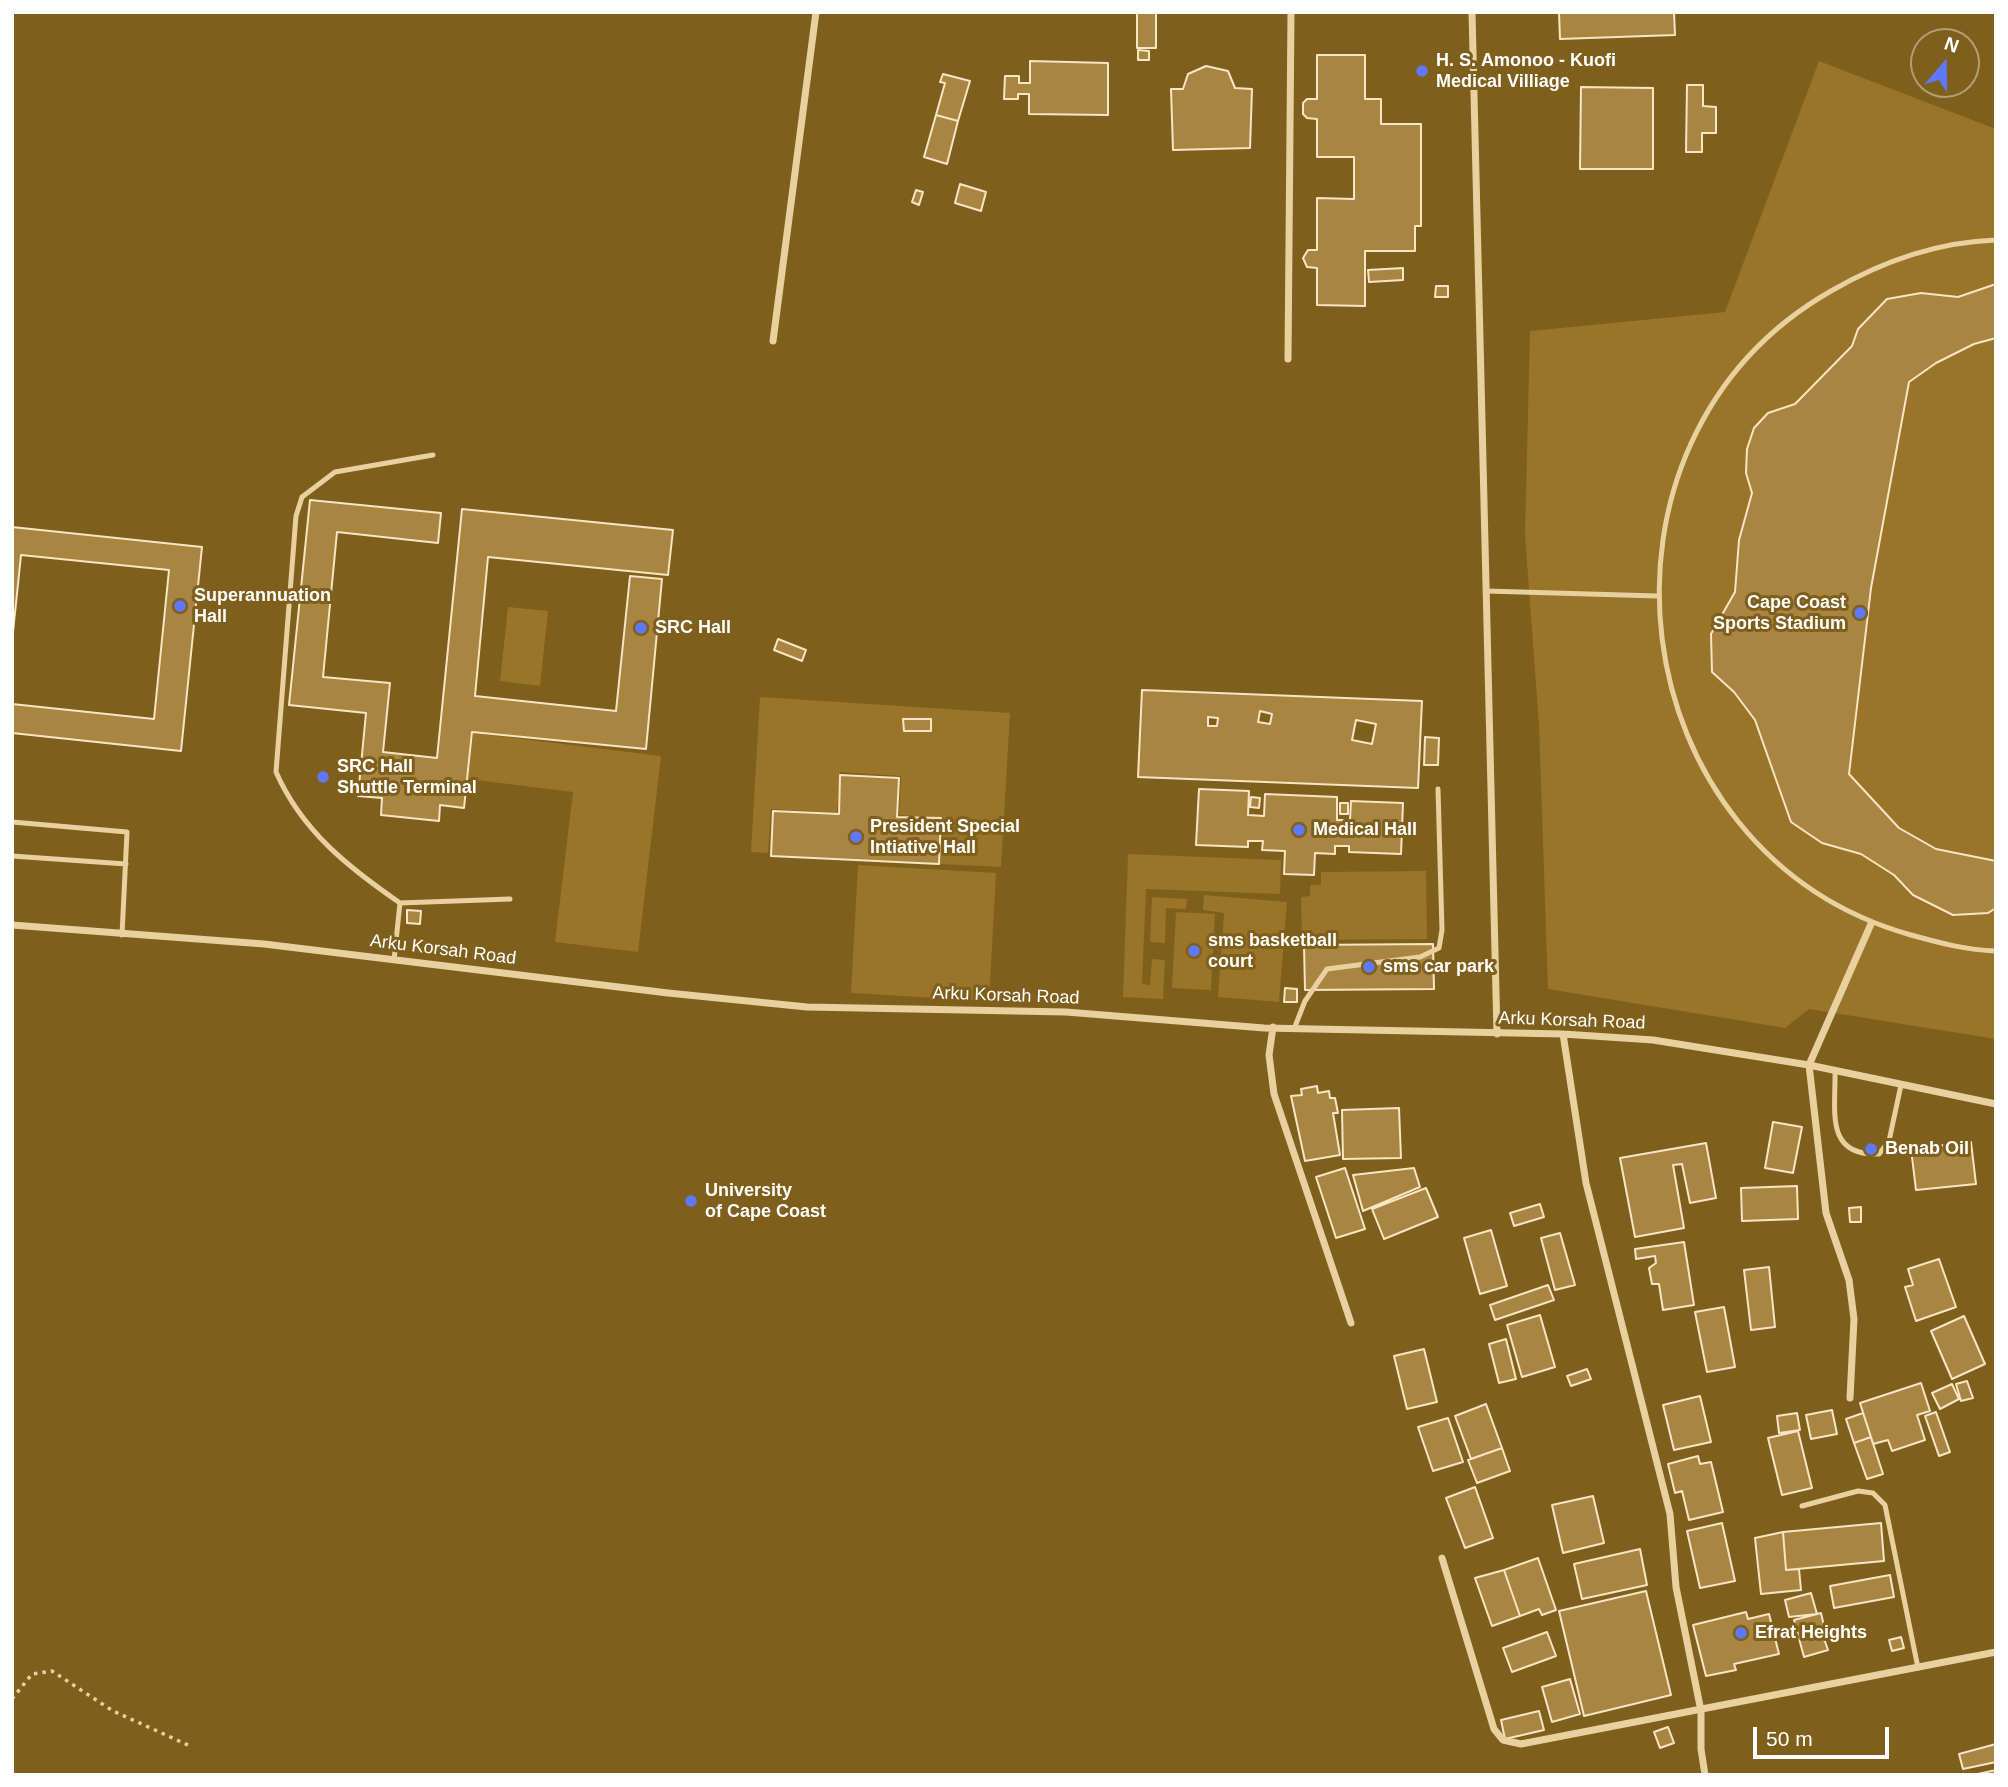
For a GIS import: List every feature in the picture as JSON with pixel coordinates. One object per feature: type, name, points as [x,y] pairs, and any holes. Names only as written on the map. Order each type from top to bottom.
[{"type":"street","points":[[773,341],[816,12]]},
{"type":"street","points":[[1288,359],[1290,12]]},
{"type":"street","points":[[1472,12],[1497,1034]]},
{"type":"street","points":[[1850,1398],[1854,1319],[1849,1280],[1826,1213],[1809,1065],[1871,924]]},
{"type":"street","name":"Arku Korsah Road","points":[[12,925],[264,944],[667,993],[807,1007],[1066,1012],[1294,1029],[1563,1034],[1653,1040],[1809,1065],[1996,1104]]},
{"type":"street","points":[[1273,1027],[1269,1055],[1274,1094],[1351,1323]]},
{"type":"street","points":[[1563,1034],[1586,1183],[1670,1514],[1676,1587],[1701,1711],[1701,1749],[1705,1775]]},
{"type":"street","points":[[1442,1558],[1494,1730],[1503,1740],[1538,1743],[1996,1652]]},
{"type":"lane","points":[[1996,240],[1934,248],[1855,277],[1794,312],[1737,366],[1700,424],[1674,481],[1657,596],[1674,700],[1706,776],[1753,842],[1818,895],[1871,924],[1965,950],[1996,951]]},
{"type":"lane","points":[[433,456],[335,472],[302,497],[296,516],[276,772],[289,802],[319,838],[370,883],[400,903],[510,899]]},
{"type":"lane","points":[[1486,591],[1657,596]]},
{"type":"lane","points":[[1294,1029],[1305,1002],[1327,969],[1420,957],[1439,948],[1442,930],[1438,789]]},
{"type":"lane","points":[[12,821],[127,832],[122,935]]},
{"type":"lane","points":[[12,856],[125,864]]},
{"type":"lane","points":[[394,960],[400,903]]},
{"type":"lane","points":[[1835,1070],[1837,1136],[1848,1149],[1860,1155],[1879,1154],[1889,1141],[1901,1084]]},
{"type":"lane","points":[[1802,1506],[1858,1491],[1874,1493],[1885,1505],[1917,1668]]},
{"type":"path","points":[[12,1699],[32,1674],[52,1671],[113,1711],[188,1745]]},
{"type":"shaded area","name":"Cape Coast Sports Stadium","points":[[1819,61],[1996,129],[1996,1039],[1809,1009],[1785,1028],[1548,989],[1539,725],[1525,535],[1530,331],[1725,312]]},
{"type":"shaded area","points":[[508,607],[548,611],[540,686],[500,681]]},
{"type":"shaded area","points":[[760,697],[1010,713],[1001,867],[940,864],[943,818],[899,815],[901,776],[840,772],[837,813],[771,809],[768,853],[751,852]]},
{"type":"shaded area","points":[[473,733],[661,756],[638,952],[555,942],[573,792],[468,779]]},
{"type":"shaded area","points":[[1128,854],[1281,860],[1280,894],[1146,889],[1142,984],[1150,985],[1152,959],[1165,960],[1163,999],[1123,997]]},
{"type":"shaded area","points":[[858,865],[996,873],[989,1001],[851,993]]},
{"type":"shaded area","points":[[1426,871],[1427,939],[1302,940],[1301,897],[1310,896],[1310,885],[1321,885],[1321,872]]},
{"type":"shaded area","points":[[1204,895],[1287,902],[1279,1002],[1218,997],[1224,913],[1203,910]]},
{"type":"shaded area","points":[[1152,897],[1187,899],[1186,909],[1166,908],[1165,943],[1150,942]]},
{"type":"shaded area","name":"sms basketball court","points":[[1176,912],[1215,914],[1211,990],[1172,988]]},
{"type":"building","points":[[1137,12],[1156,12],[1156,48],[1137,48]]},
{"type":"building","points":[[1559,12],[1674,12],[1675,35],[1560,39]]},
{"type":"building","points":[[1138,50],[1149,51],[1149,60],[1138,60]]},
{"type":"building","points":[[1317,55],[1365,55],[1365,99],[1381,99],[1381,124],[1421,124],[1421,226],[1415,226],[1415,251],[1365,251],[1365,306],[1317,305],[1317,268],[1307,267],[1303,258],[1308,250],[1317,250],[1317,198],[1354,199],[1354,157],[1317,157],[1317,119],[1307,118],[1303,114],[1303,103],[1307,99],[1317,99]]},
{"type":"building","points":[[1030,61],[1108,63],[1108,115],[1029,114],[1029,94],[1018,94],[1018,99],[1004,99],[1005,76],[1019,76],[1019,83],[1030,83]]},
{"type":"building","points":[[1206,66],[1228,71],[1235,88],[1252,89],[1250,148],[1173,150],[1171,89],[1183,89],[1188,74]]},
{"type":"building","points":[[943,74],[970,81],[958,121],[936,115],[945,83],[940,82]]},
{"type":"building","points":[[1687,85],[1703,85],[1703,106],[1716,107],[1716,133],[1702,133],[1702,152],[1686,152]]},
{"type":"building","points":[[1581,87],[1653,88],[1653,169],[1580,169]]},
{"type":"building","points":[[936,115],[958,121],[947,164],[924,157]]},
{"type":"building","points":[[960,184],[986,192],[981,211],[955,203]]},
{"type":"building","points":[[916,190],[923,192],[919,205],[912,202]]},
{"type":"building","points":[[1403,268],[1403,280],[1369,282],[1368,270]]},
{"type":"building","points":[[1996,284],[1996,338],[1974,344],[1936,363],[1909,382],[1871,588],[1849,774],[1899,828],[1936,849],[1996,861],[1996,908],[1988,913],[1953,915],[1913,895],[1894,875],[1861,854],[1822,843],[1791,822],[1755,720],[1734,692],[1712,672],[1711,634],[1735,592],[1739,540],[1752,493],[1746,473],[1747,449],[1754,428],[1768,413],[1795,404],[1852,346],[1858,329],[1887,299],[1921,293],[1958,297]]},
{"type":"building","points":[[1436,286],[1448,286],[1448,297],[1435,297]]},
{"type":"building","name":"SRC Hall","points":[[310,500],[441,513],[438,543],[337,532],[323,677],[390,683],[383,752],[437,758],[462,509],[673,530],[668,575],[488,557],[475,696],[616,711],[630,576],[662,579],[646,749],[472,732],[464,808],[440,805],[439,821],[381,815],[382,798],[358,796],[366,713],[289,705]]},
{"type":"building","name":"Superannuation Hall","points":[[12,527],[202,547],[181,751],[12,733],[12,704],[154,719],[169,570],[21,555],[12,642]]},
{"type":"building","points":[[778,639],[806,650],[802,661],[774,650]]},
{"type":"building","points":[[1142,690],[1422,701],[1418,788],[1138,777]],"holes":[[[1260,711],[1272,714],[1270,724],[1258,722]],[[1208,717],[1218,718],[1217,726],[1208,726]],[[1356,720],[1376,724],[1372,744],[1352,740]]]},
{"type":"building","points":[[903,719],[931,719],[931,731],[904,731]]},
{"type":"building","points":[[1425,737],[1439,738],[1438,765],[1424,765]]},
{"type":"building","name":"President Special Intiative Hall","points":[[840,775],[899,778],[897,817],[941,818],[939,864],[771,856],[773,811],[839,814]]},
{"type":"building","name":"Medical Hall","points":[[1199,789],[1249,791],[1248,815],[1264,816],[1265,794],[1337,797],[1337,820],[1350,820],[1351,801],[1403,803],[1401,854],[1349,852],[1349,846],[1335,846],[1335,854],[1315,853],[1314,875],[1284,874],[1285,851],[1262,850],[1263,841],[1248,841],[1248,847],[1196,845]]},
{"type":"building","points":[[1251,797],[1260,798],[1259,808],[1250,807]]},
{"type":"building","points":[[1340,803],[1348,803],[1348,814],[1340,814]]},
{"type":"building","points":[[407,910],[421,911],[420,924],[407,923]]},
{"type":"building","name":"sms car park","points":[[1433,944],[1434,989],[1305,990],[1304,945]]},
{"type":"building","points":[[1285,988],[1297,989],[1297,1002],[1284,1002]]},
{"type":"building","points":[[1317,1086],[1318,1093],[1329,1091],[1330,1098],[1335,1098],[1338,1113],[1333,1113],[1340,1155],[1305,1161],[1291,1096],[1302,1095],[1301,1089]]},
{"type":"building","points":[[1399,1108],[1401,1158],[1343,1159],[1342,1110]]},
{"type":"building","points":[[1773,1122],[1802,1127],[1793,1173],[1765,1168]]},
{"type":"building","points":[[1971,1142],[1976,1184],[1916,1190],[1911,1149]]},
{"type":"building","points":[[1706,1143],[1716,1198],[1690,1203],[1682,1164],[1673,1165],[1684,1228],[1635,1237],[1620,1158]]},
{"type":"building","points":[[1345,1168],[1365,1229],[1336,1238],[1316,1177]]},
{"type":"building","points":[[1414,1168],[1420,1187],[1363,1211],[1353,1175]]},
{"type":"building","points":[[1797,1186],[1798,1219],[1742,1221],[1741,1188]]},
{"type":"building","points":[[1426,1188],[1438,1217],[1384,1239],[1372,1209]]},
{"type":"building","points":[[1540,1204],[1544,1217],[1514,1226],[1510,1213]]},
{"type":"building","points":[[1861,1207],[1861,1222],[1850,1222],[1849,1208]]},
{"type":"building","points":[[1491,1230],[1507,1286],[1480,1294],[1464,1238]]},
{"type":"building","points":[[1560,1233],[1575,1285],[1555,1290],[1541,1238]]},
{"type":"building","points":[[1684,1242],[1694,1305],[1663,1310],[1659,1284],[1652,1284],[1649,1268],[1656,1263],[1655,1256],[1636,1259],[1635,1249]]},
{"type":"building","points":[[1939,1259],[1956,1307],[1916,1321],[1905,1287],[1913,1285],[1908,1269]]},
{"type":"building","points":[[1769,1267],[1775,1327],[1751,1330],[1744,1270]]},
{"type":"building","points":[[1548,1285],[1554,1300],[1495,1320],[1490,1305]]},
{"type":"building","points":[[1724,1307],[1735,1367],[1707,1372],[1695,1312]]},
{"type":"building","points":[[1540,1315],[1555,1367],[1522,1377],[1507,1325]]},
{"type":"building","points":[[1964,1316],[1985,1364],[1952,1379],[1931,1331]]},
{"type":"building","points":[[1506,1339],[1516,1379],[1499,1383],[1489,1344]]},
{"type":"building","points":[[1424,1349],[1437,1402],[1407,1409],[1394,1356]]},
{"type":"building","points":[[1587,1369],[1591,1379],[1571,1386],[1567,1376]]},
{"type":"building","points":[[1967,1381],[1973,1398],[1961,1401],[1956,1384]]},
{"type":"building","points":[[1921,1383],[1930,1411],[1917,1415],[1925,1440],[1892,1451],[1888,1440],[1873,1444],[1860,1403]]},
{"type":"building","points":[[1952,1384],[1959,1399],[1940,1409],[1932,1393]]},
{"type":"building","points":[[1700,1396],[1711,1442],[1674,1450],[1663,1405]]},
{"type":"building","points":[[1486,1404],[1502,1448],[1471,1459],[1455,1416]]},
{"type":"building","points":[[1832,1410],[1837,1434],[1811,1439],[1806,1415]]},
{"type":"building","points":[[1936,1412],[1950,1452],[1939,1456],[1925,1416]]},
{"type":"building","points":[[1797,1413],[1800,1430],[1779,1433],[1777,1416]]},
{"type":"building","points":[[1863,1413],[1871,1437],[1854,1443],[1846,1419]]},
{"type":"building","points":[[1448,1418],[1463,1462],[1433,1471],[1418,1427]]},
{"type":"building","points":[[1798,1431],[1812,1488],[1782,1495],[1768,1438]]},
{"type":"building","points":[[1871,1437],[1883,1474],[1867,1479],[1854,1443]]},
{"type":"building","points":[[1502,1448],[1510,1471],[1477,1483],[1468,1460]]},
{"type":"building","points":[[1698,1456],[1700,1464],[1711,1462],[1723,1512],[1689,1520],[1682,1491],[1675,1493],[1668,1464]]},
{"type":"building","points":[[1475,1487],[1493,1538],[1465,1548],[1446,1498]]},
{"type":"building","points":[[1593,1496],[1604,1543],[1563,1553],[1552,1505]]},
{"type":"building","points":[[1722,1523],[1735,1581],[1700,1588],[1687,1531]]},
{"type":"building","points":[[1881,1523],[1884,1561],[1786,1570],[1783,1532]]},
{"type":"building","points":[[1783,1532],[1786,1570],[1799,1569],[1801,1590],[1761,1594],[1755,1538]]},
{"type":"building","points":[[1640,1549],[1647,1585],[1582,1599],[1574,1564]]},
{"type":"building","points":[[1538,1558],[1556,1610],[1542,1615],[1539,1609],[1520,1616],[1504,1570]]},
{"type":"building","points":[[1504,1570],[1520,1616],[1492,1626],[1475,1578]]},
{"type":"building","points":[[1890,1575],[1894,1597],[1834,1608],[1830,1586]]},
{"type":"building","points":[[1646,1591],[1671,1695],[1584,1716],[1559,1611]]},
{"type":"building","points":[[1811,1593],[1817,1614],[1789,1617],[1785,1600]]},
{"type":"building","points":[[1746,1612],[1748,1619],[1769,1614],[1779,1654],[1734,1664],[1736,1670],[1706,1676],[1693,1625]]},
{"type":"building","points":[[1821,1613],[1824,1626],[1820,1627],[1828,1650],[1804,1657],[1794,1620]]},
{"type":"building","points":[[1547,1632],[1556,1656],[1512,1672],[1503,1648]]},
{"type":"building","points":[[1901,1637],[1904,1648],[1892,1651],[1889,1640]]},
{"type":"building","points":[[1570,1679],[1580,1714],[1552,1722],[1542,1687]]},
{"type":"building","points":[[1539,1711],[1544,1730],[1505,1739],[1501,1720]]},
{"type":"building","points":[[1668,1727],[1674,1743],[1660,1748],[1654,1732]]},
{"type":"building","points":[[1996,1744],[1996,1762],[1963,1769],[1959,1754]]},
{"type":"building","points":[[1996,1770],[1996,1775],[1973,1775]]},
{"type":"place","name":"H. S. Amonoo - Kuofi Medical Villiage","points":[[1422,71]]},
{"type":"place","name":"Superannuation Hall","points":[[180,606]]},
{"type":"place","name":"Cape Coast Sports Stadium","points":[[1860,613]]},
{"type":"place","name":"SRC Hall","points":[[641,628]]},
{"type":"place","name":"SRC Hall Shuttle Terminal","points":[[323,777]]},
{"type":"place","name":"Medical Hall","points":[[1299,830]]},
{"type":"place","name":"President Special Intiative Hall","points":[[856,837]]},
{"type":"place","name":"sms basketball court","points":[[1194,951]]},
{"type":"place","name":"sms car park","points":[[1369,967]]},
{"type":"place","name":"Benab Oil","points":[[1871,1149]]},
{"type":"place","name":"University of Cape Coast","points":[[691,1201]]},
{"type":"place","name":"Efrat Heights","points":[[1741,1633]]}]
